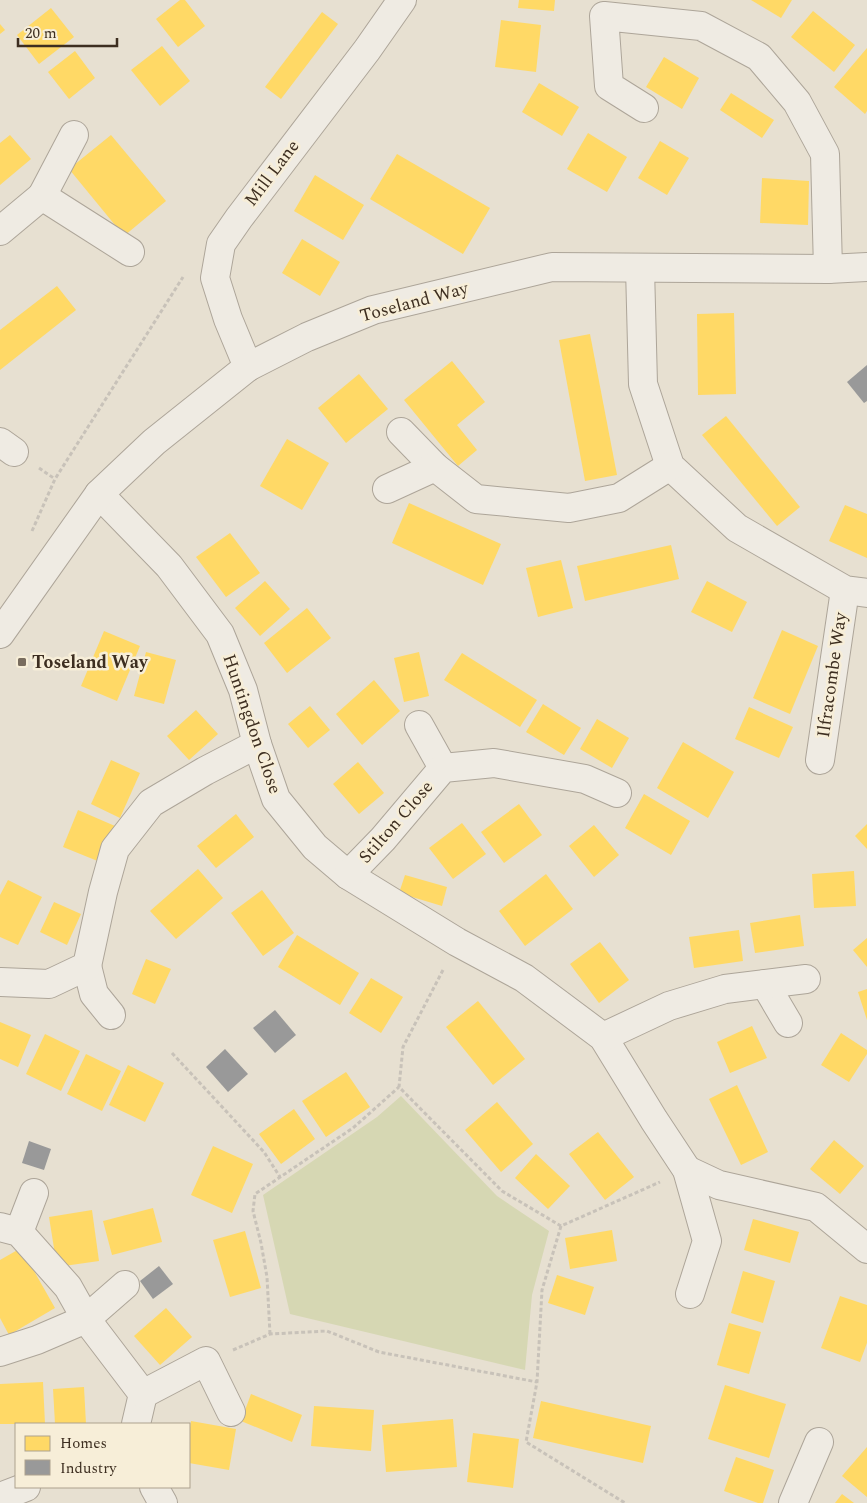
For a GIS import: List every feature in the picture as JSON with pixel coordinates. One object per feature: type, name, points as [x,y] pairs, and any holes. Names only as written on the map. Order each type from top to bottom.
[{"type":"street","name":"Mill Lane","points":[[248,367],[228,319],[215,278],[221,244],[238,218],[402,0]]},
{"type":"street","points":[[644,108],[609,86],[597,8],[701,26],[759,57],[797,102],[825,154],[828,269]]},
{"type":"street","points":[[0,231],[42,196],[74,135]]},
{"type":"street","points":[[42,196],[130,252]]},
{"type":"street","name":"Toseland Way","points":[[0,634],[99,494],[154,442],[248,367],[307,337],[373,310],[552,268],[828,269],[867,267]]},
{"type":"street","name":"Ilfracombe Way","points":[[640,268],[643,384],[670,466],[737,528],[856,592],[820,760]]},
{"type":"street","points":[[401,432],[434,467],[476,499],[570,508],[619,498],[670,466]]},
{"type":"street","points":[[387,489],[434,467]]},
{"type":"street","name":"Huntingdon Close","points":[[99,494],[169,566],[220,634],[243,690],[257,744],[276,799],[314,847],[348,875],[457,942],[524,978],[603,1037],[687,1170],[707,1241],[690,1294]]},
{"type":"street","name":"Stilton Close","points":[[418,726],[443,768]]},
{"type":"street","points":[[112,1015],[94,994],[87,966],[103,892],[116,849],[151,803],[205,771],[257,744]]},
{"type":"street","name":"Stilton Close","points":[[348,875],[383,839],[443,768],[494,763],[585,779],[618,793]]},
{"type":"street","points":[[1,982],[49,984],[87,966]]},
{"type":"street","points":[[603,1037],[669,1006],[725,989],[806,979]]},
{"type":"street","points":[[765,984],[788,1023]]},
{"type":"street","points":[[687,1170],[719,1185],[816,1207],[867,1248]]},
{"type":"street","points":[[34,1193],[9,1230],[68,1287],[86,1319],[143,1394]]},
{"type":"street","points":[[0,1352],[37,1340],[86,1319],[126,1285]]},
{"type":"street","points":[[136,1423],[143,1394],[206,1361],[231,1412]]},
{"type":"street","points":[[793,1503],[819,1442]]},
{"type":"street","points":[[0,1497],[23,1488]]},
{"type":"street","points":[[155,1488],[163,1503]]},
{"type":"path","points":[[32,533],[55,479],[184,276]]},
{"type":"path","points":[[270,1334],[267,1277],[253,1211],[255,1194],[353,1128],[398,1087],[403,1047],[457,942]]},
{"type":"path","points":[[172,1053],[264,1152],[280,1177]]},
{"type":"path","points":[[398,1087],[502,1191],[561,1226]]},
{"type":"path","points":[[625,1503],[526,1442],[537,1382],[542,1290],[561,1226],[687,1170]]},
{"type":"path","points":[[206,1361],[270,1334],[327,1331],[379,1352],[537,1382]]},
{"type":"green space","points":[[401,1096],[497,1196],[549,1231],[532,1295],[525,1370],[290,1314],[263,1195],[377,1117]]},
{"type":"building: Homes","points":[[180,0],[185,0],[205,26],[178,47],[156,19]]},
{"type":"building: Homes","points":[[519,0],[555,0],[554,11],[518,8]]},
{"type":"building: Homes","points":[[751,0],[792,0],[781,18]]},
{"type":"building: Homes","points":[[51,8],[74,37],[39,64],[17,35]]},
{"type":"building: Homes","points":[[813,11],[855,45],[834,72],[791,37]]},
{"type":"building: Homes","points":[[322,12],[338,24],[281,99],[265,87]]},
{"type":"building: Homes","points":[[501,20],[541,25],[536,72],[495,67]]},
{"type":"building: Homes","points":[[0,24],[5,30],[0,34]]},
{"type":"building: Homes","points":[[162,46],[190,81],[160,106],[131,70]]},
{"type":"building: Homes","points":[[867,48],[867,111],[865,114],[834,87]]},
{"type":"building: Homes","points":[[75,51],[95,78],[69,99],[48,72]]},
{"type":"building: Homes","points":[[664,57],[699,78],[682,109],[646,87]]},
{"type":"building: Homes","points":[[539,83],[579,107],[562,136],[522,112]]},
{"type":"building: Homes","points":[[731,93],[774,120],[762,138],[720,110]]},
{"type":"building: Homes","points":[[588,133],[627,157],[607,192],[567,169]]},
{"type":"building: Homes","points":[[10,135],[31,159],[0,185],[0,143]]},
{"type":"building: Homes","points":[[111,135],[166,201],[124,236],[69,169]]},
{"type":"building: Homes","points":[[660,141],[689,158],[667,195],[638,178]]},
{"type":"building: Homes","points":[[397,154],[490,208],[463,254],[370,199]]},
{"type":"building: Homes","points":[[315,175],[364,205],[343,240],[294,211]]},
{"type":"building: Homes","points":[[762,178],[809,181],[808,225],[760,223]]},
{"type":"building: Homes","points":[[302,239],[340,262],[320,296],[282,273]]},
{"type":"building: Homes","points":[[57,286],[76,310],[0,370],[0,330]]},
{"type":"building: Homes","points":[[734,313],[736,394],[698,395],[697,314]]},
{"type":"building: Homes","points":[[590,334],[617,475],[585,481],[559,340]]},
{"type":"building: Homes","points":[[452,361],[485,402],[457,425],[477,450],[458,466],[404,400]]},
{"type":"building: Homes","points":[[359,374],[388,409],[346,443],[318,408]]},
{"type":"building: Homes","points":[[726,416],[800,507],[777,526],[702,435]]},
{"type":"building: Homes","points":[[287,439],[329,463],[302,510],[260,486]]},
{"type":"building: Homes","points":[[409,503],[501,544],[483,585],[392,543]]},
{"type":"building: Homes","points":[[845,505],[867,514],[867,558],[829,541]]},
{"type":"building: Homes","points":[[230,533],[260,573],[226,597],[196,557]]},
{"type":"building: Homes","points":[[671,545],[679,579],[585,601],[577,566]]},
{"type":"building: Homes","points":[[561,560],[573,608],[538,617],[526,568]]},
{"type":"building: Homes","points":[[265,581],[290,609],[260,636],[235,608]]},
{"type":"building: Homes","points":[[707,581],[747,602],[732,632],[691,612]]},
{"type":"building: Homes","points":[[307,608],[331,638],[287,673],[264,643]]},
{"type":"building: Homes","points":[[782,630],[818,646],[790,714],[753,698]]},
{"type":"building: Homes","points":[[104,631],[140,646],[117,701],[81,686]]},
{"type":"building: Homes","points":[[146,652],[176,660],[164,704],[134,696]]},
{"type":"building: Homes","points":[[419,652],[429,696],[404,702],[394,658]]},
{"type":"building: Homes","points":[[462,653],[537,700],[520,727],[444,680]]},
{"type":"building: Homes","points":[[374,680],[400,711],[362,745],[336,714]]},
{"type":"building: Homes","points":[[543,704],[581,728],[564,755],[526,732]]},
{"type":"building: Homes","points":[[310,706],[330,730],[308,748],[288,724]]},
{"type":"building: Homes","points":[[749,707],[793,727],[779,758],[735,739]]},
{"type":"building: Homes","points":[[196,710],[218,734],[189,760],[167,736]]},
{"type":"building: Homes","points":[[597,719],[629,738],[612,768],[580,749]]},
{"type":"building: Homes","points":[[683,742],[734,772],[708,818],[657,788]]},
{"type":"building: Homes","points":[[111,760],[140,773],[120,818],[91,804]]},
{"type":"building: Homes","points":[[358,762],[384,793],[359,814],[333,784]]},
{"type":"building: Homes","points":[[644,794],[690,821],[671,855],[625,828]]},
{"type":"building: Homes","points":[[519,804],[542,835],[504,863],[481,832]]},
{"type":"building: Homes","points":[[78,810],[115,826],[100,862],[63,847]]},
{"type":"building: Homes","points":[[236,814],[254,837],[216,868],[197,846]]},
{"type":"building: Homes","points":[[462,823],[486,854],[453,879],[429,848]]},
{"type":"building: Homes","points":[[867,824],[867,849],[855,836]]},
{"type":"building: Homes","points":[[594,825],[619,855],[594,877],[569,846]]},
{"type":"building: Homes","points":[[198,869],[223,898],[176,939],[150,911]]},
{"type":"building: Homes","points":[[854,871],[856,906],[814,908],[812,874]]},
{"type":"building: Homes","points":[[546,874],[573,909],[525,946],[499,911]]},
{"type":"building: Homes","points":[[405,875],[447,887],[442,906],[399,893]]},
{"type":"building: Homes","points":[[8,880],[42,897],[18,945],[0,937],[0,895]]},
{"type":"building: Homes","points":[[262,890],[294,933],[263,956],[231,913]]},
{"type":"building: Homes","points":[[54,902],[81,914],[67,945],[40,932]]},
{"type":"building: Homes","points":[[800,915],[804,946],[755,953],[750,923]]},
{"type":"building: Homes","points":[[739,930],[743,961],[694,968],[689,937]]},
{"type":"building: Homes","points":[[297,935],[359,973],[340,1005],[278,967]]},
{"type":"building: Homes","points":[[867,938],[867,967],[853,950]]},
{"type":"building: Homes","points":[[600,942],[629,980],[599,1003],[570,964]]},
{"type":"building: Homes","points":[[146,959],[171,969],[155,1004],[132,994]]},
{"type":"building: Homes","points":[[371,978],[403,997],[381,1033],[349,1013]]},
{"type":"building: Homes","points":[[867,989],[867,1020],[858,992]]},
{"type":"building: Homes","points":[[478,1001],[525,1059],[493,1085],[446,1027]]},
{"type":"building: Homes","points":[[0,1022],[31,1035],[18,1067],[0,1059]]},
{"type":"building: Homes","points":[[752,1026],[767,1058],[730,1073],[717,1042]]},
{"type":"building: Homes","points":[[841,1033],[867,1050],[867,1054],[849,1082],[821,1065]]},
{"type":"building: Homes","points":[[45,1034],[80,1051],[61,1091],[26,1074]]},
{"type":"building: Homes","points":[[86,1054],[121,1071],[102,1111],[67,1094]]},
{"type":"building: Homes","points":[[128,1065],[164,1083],[145,1122],[109,1105]]},
{"type":"building: Homes","points":[[346,1072],[370,1107],[326,1137],[302,1101]]},
{"type":"building: Homes","points":[[737,1085],[768,1152],[741,1165],[709,1099]]},
{"type":"building: Homes","points":[[497,1102],[533,1144],[501,1172],[465,1130]]},
{"type":"building: Homes","points":[[294,1109],[315,1139],[281,1164],[259,1134]]},
{"type":"building: Homes","points":[[598,1132],[634,1177],[605,1200],[569,1154]]},
{"type":"building: Homes","points":[[834,1140],[864,1166],[840,1194],[810,1169]]},
{"type":"building: Homes","points":[[213,1146],[253,1164],[232,1213],[191,1195]]},
{"type":"building: Homes","points":[[536,1154],[570,1186],[548,1209],[515,1178]]},
{"type":"building: Homes","points":[[153,1208],[162,1242],[112,1255],[103,1221]]},
{"type":"building: Homes","points":[[92,1210],[99,1261],[57,1267],[49,1217]]},
{"type":"building: Homes","points":[[753,1219],[799,1232],[790,1263],[744,1250]]},
{"type":"building: Homes","points":[[612,1230],[617,1261],[570,1269],[565,1238]]},
{"type":"building: Homes","points":[[245,1231],[261,1288],[230,1297],[213,1240]]},
{"type":"building: Homes","points":[[21,1248],[55,1308],[9,1335],[0,1318],[0,1260]]},
{"type":"building: Homes","points":[[743,1271],[775,1281],[763,1323],[731,1313]]},
{"type":"building: Homes","points":[[557,1275],[594,1287],[585,1315],[548,1303]]},
{"type":"building: Homes","points":[[840,1296],[867,1305],[867,1343],[860,1362],[821,1348]]},
{"type":"building: Homes","points":[[166,1308],[192,1337],[160,1365],[134,1336]]},
{"type":"building: Homes","points":[[729,1323],[761,1332],[749,1374],[717,1365]]},
{"type":"building: Homes","points":[[43,1382],[45,1423],[0,1424],[0,1384]]},
{"type":"building: Homes","points":[[725,1385],[786,1404],[769,1458],[708,1439]]},
{"type":"building: Homes","points":[[84,1387],[86,1423],[55,1423],[53,1389]]},
{"type":"building: Homes","points":[[251,1394],[302,1415],[292,1442],[241,1421]]},
{"type":"building: Homes","points":[[541,1401],[651,1426],[643,1463],[533,1438]]},
{"type":"building: Homes","points":[[314,1406],[374,1410],[371,1451],[311,1446]]},
{"type":"building: Homes","points":[[453,1419],[457,1467],[386,1472],[382,1425]]},
{"type":"building: Homes","points":[[191,1421],[236,1429],[229,1470],[190,1463]]},
{"type":"building: Homes","points":[[473,1433],[519,1439],[513,1488],[467,1482]]},
{"type":"building: Homes","points":[[867,1447],[867,1497],[842,1476]]},
{"type":"building: Homes","points":[[736,1457],[774,1470],[763,1503],[724,1491]]},
{"type":"building: Homes","points":[[842,1494],[854,1503],[835,1503]]},
{"type":"building: Industry","points":[[867,365],[867,401],[864,403],[847,382]]},
{"type":"building: Industry","points":[[275,1010],[296,1035],[275,1053],[253,1028]]},
{"type":"building: Industry","points":[[225,1049],[248,1074],[228,1092],[206,1067]]},
{"type":"building: Industry","points":[[29,1141],[51,1149],[44,1170],[22,1163]]},
{"type":"building: Industry","points":[[159,1266],[173,1284],[153,1299],[140,1281]]},
{"type":"place","name":"Toseland Way","points":[[22,662]]}]
